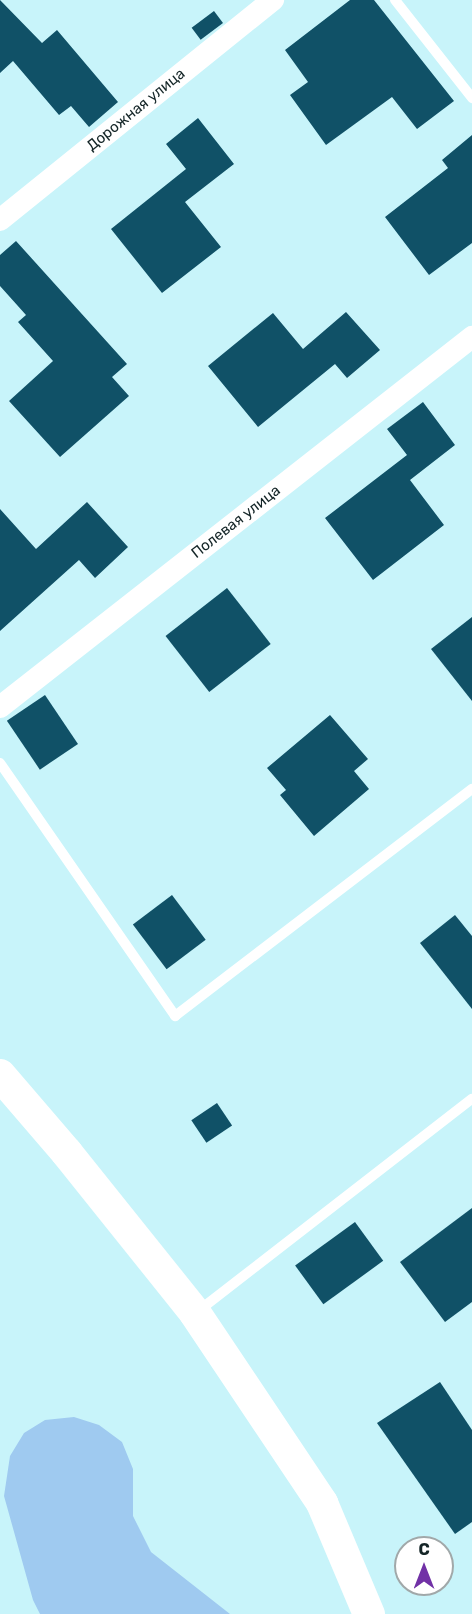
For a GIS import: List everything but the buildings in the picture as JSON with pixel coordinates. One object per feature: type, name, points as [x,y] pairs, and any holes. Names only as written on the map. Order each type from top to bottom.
[{"type":"street","name":"Дорожная улица","points":[[0,220],[273,0]]},
{"type":"street","name":"Полевая улица","points":[[0,707],[472,337]]},
{"type":"street","points":[[0,1075],[67,1153],[195,1313],[322,1503],[369,1614]]},
{"type":"lane","points":[[395,0],[472,98]]},
{"type":"lane","points":[[0,763],[175,1016],[472,789]]},
{"type":"lane","points":[[195,1313],[472,1099]]},
{"type":"water","points":[[74,1417],[99,1425],[122,1442],[133,1469],[133,1516],[151,1552],[230,1614],[40,1614],[33,1600],[4,1496],[10,1456],[24,1433],[45,1420]]}]
